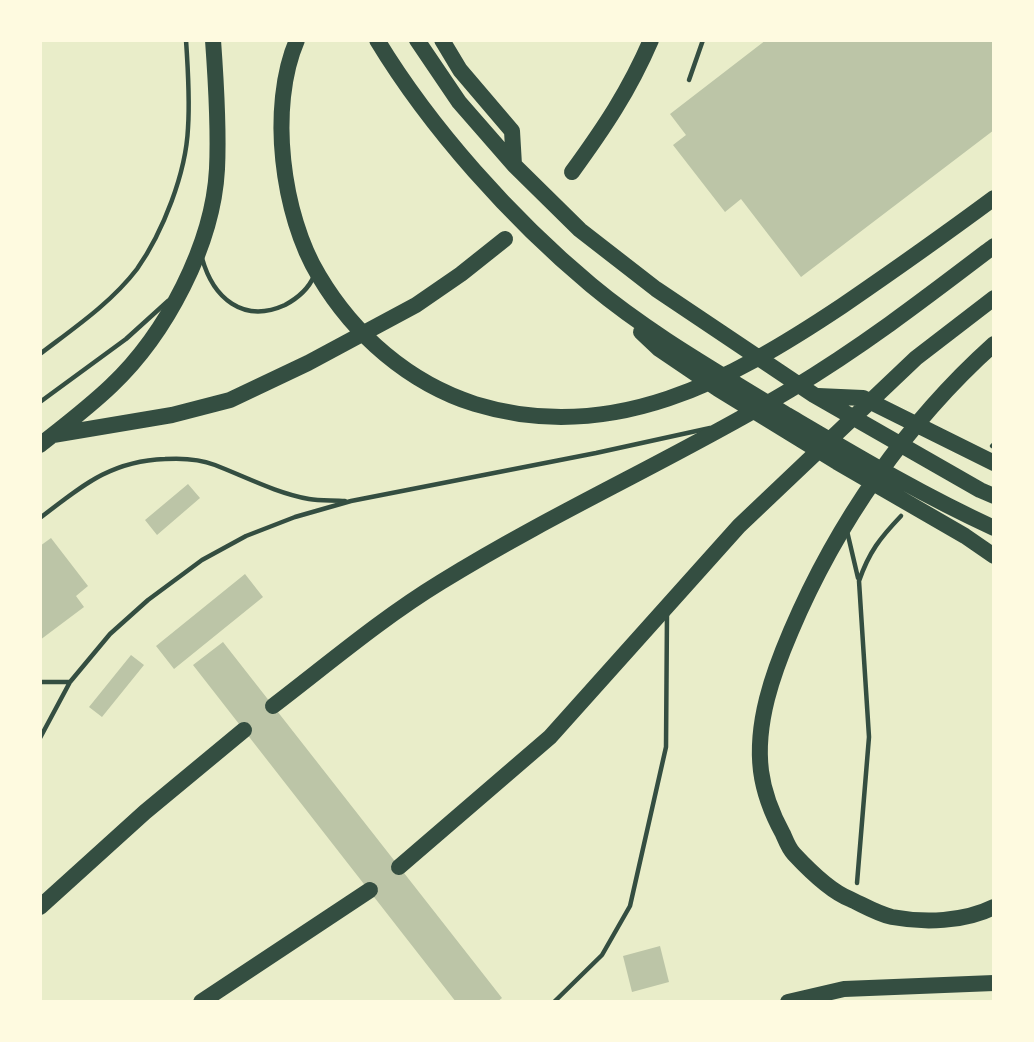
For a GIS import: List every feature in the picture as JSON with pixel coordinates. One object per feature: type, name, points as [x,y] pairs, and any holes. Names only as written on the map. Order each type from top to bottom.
[{"type":"highway","points":[[47,440],[111,386],[135,360],[183,287],[200,250],[214,199],[217,169],[213,40]]},
{"type":"highway","points":[[297,40],[283,89],[281,128],[283,167],[291,206],[316,272],[329,293],[357,327],[382,352],[412,376],[453,397],[496,410],[538,416],[578,417],[621,411],[660,402],[694,390],[741,367],[811,326],[892,272],[993,198]]},
{"type":"highway","points":[[377,40],[430,117],[474,168],[535,234],[659,349],[687,369],[837,462],[941,522],[993,556]]},
{"type":"highway","points":[[417,40],[459,102],[514,165],[580,230],[656,289],[814,396],[986,493]]},
{"type":"highway","points":[[442,40],[460,70],[512,131],[514,165]]},
{"type":"highway","points":[[572,172],[609,121],[636,74],[651,40]]},
{"type":"highway","points":[[47,440],[172,415],[230,400],[308,363],[416,305],[505,239]]},
{"type":"highway","points":[[273,706],[364,636],[438,584],[503,544],[733,423],[792,389],[887,327],[993,246]]},
{"type":"highway","points":[[592,286],[696,359],[913,489],[993,528]]},
{"type":"highway","points":[[399,867],[550,737],[739,526],[916,358],[993,298]]},
{"type":"highway","points":[[993,344],[937,401],[891,457],[845,523],[801,606],[775,669],[762,729],[761,770],[771,812],[793,853],[840,895],[890,917],[937,921],[985,911],[993,907]]},
{"type":"highway","points":[[814,396],[864,398],[992,454]]},
{"type":"highway","points":[[40,907],[145,812],[244,730]]},
{"type":"highway","points":[[201,1002],[370,890]]},
{"type":"highway","points":[[788,1002],[844,989],[993,982]]},
{"type":"lane","points":[[40,354],[95,312],[136,269],[154,240],[176,188],[189,129],[186,40]]},
{"type":"lane","points":[[689,80],[703,40]]},
{"type":"lane","points":[[200,250],[206,272],[216,290],[245,310],[258,312],[269,310],[292,301],[301,295],[316,272]]},
{"type":"lane","points":[[40,402],[126,339],[183,287]]},
{"type":"lane","points":[[40,738],[70,682],[110,634],[148,600],[202,560],[246,536],[295,517],[351,501],[596,453],[733,423]]},
{"type":"lane","points":[[40,518],[92,479],[118,466],[143,460],[178,458],[212,464],[284,493],[311,500],[351,501]]},
{"type":"lane","points":[[859,581],[866,560],[879,538],[901,516]]},
{"type":"lane","points":[[845,523],[859,581],[869,737],[858,883]]},
{"type":"lane","points":[[554,1002],[602,956],[630,906],[666,747],[667,606]]},
{"type":"lane","points":[[40,682],[70,682]]},
{"type":"building","points":[[766,40],[994,40],[994,130],[801,277],[741,199],[725,212],[673,145],[686,135],[670,114]]},
{"type":"building","points":[[188,484],[200,498],[157,535],[145,520]]},
{"type":"building","points":[[51,538],[88,586],[76,596],[84,607],[40,640],[40,546]]},
{"type":"building","points":[[245,574],[263,597],[174,669],[156,646]]},
{"type":"building","points":[[223,642],[502,998],[497,1002],[456,1002],[193,665]]},
{"type":"building","points":[[131,655],[144,665],[102,717],[89,707]]},
{"type":"building","points":[[660,946],[669,982],[632,992],[623,956]]}]
